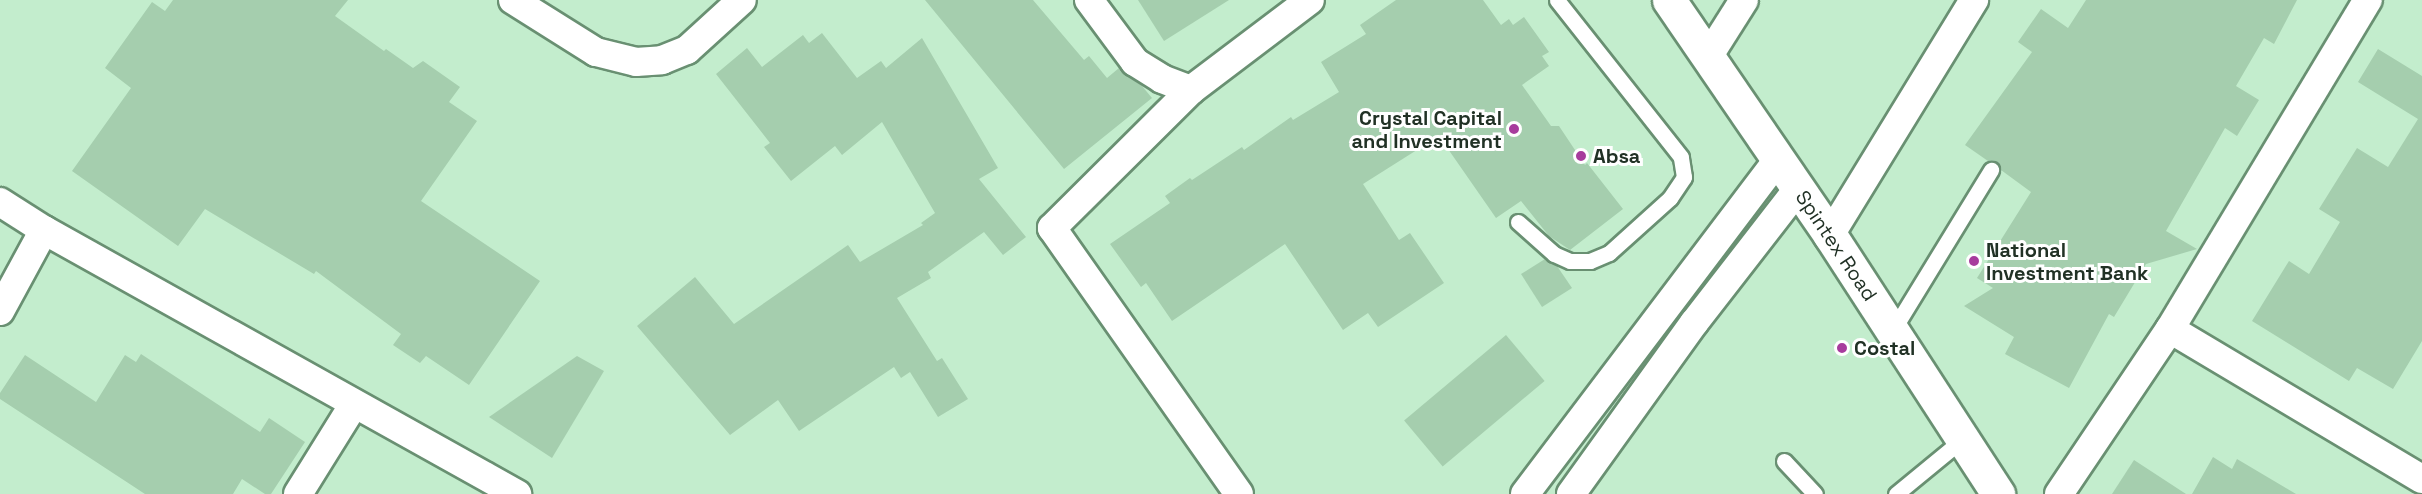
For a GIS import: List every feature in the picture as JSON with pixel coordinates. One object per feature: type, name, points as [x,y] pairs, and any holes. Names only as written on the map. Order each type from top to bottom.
[{"type":"main road","name":"Spintex Road","points":[[1669,0],[1777,161],[1830,235],[1998,494]]},
{"type":"street","points":[[513,0],[596,52],[636,62],[662,60],[687,50],[742,0]]},
{"type":"street","points":[[1089,0],[1135,62],[1162,79],[1191,90]]},
{"type":"street","points":[[1239,494],[1052,228],[1191,90],[1311,0]]},
{"type":"street","points":[[1708,57],[1744,0]]},
{"type":"street","points":[[1830,235],[1974,0]]},
{"type":"street","points":[[2059,494],[2170,328],[2368,0]]},
{"type":"street","points":[[1525,494],[1777,161]]},
{"type":"street","points":[[1571,494],[1694,322],[1798,189]]},
{"type":"street","points":[[0,202],[44,230],[518,494]]},
{"type":"street","points":[[0,311],[44,230]]},
{"type":"street","points":[[2170,328],[2422,479]]},
{"type":"street","points":[[298,494],[354,404]]},
{"type":"lane","points":[[1518,222],[1554,254],[1570,261],[1590,261],[1609,253],[1670,198],[1684,177],[1681,157],[1557,0]]},
{"type":"lane","points":[[1893,330],[1991,170]]},
{"type":"lane","points":[[1896,494],[1963,439]]},
{"type":"lane","points":[[1784,461],[1815,494]]},
{"type":"building","points":[[173,0],[348,0],[335,16],[384,51],[386,49],[413,68],[423,61],[460,87],[449,102],[477,121],[421,201],[540,281],[469,385],[426,356],[420,363],[393,345],[401,334],[316,271],[314,274],[205,209],[178,246],[72,171],[131,88],[105,68],[152,2],[165,11]]},
{"type":"building","points":[[925,0],[1033,0],[1084,60],[1089,56],[1107,78],[1119,68],[1142,86],[1152,98],[1064,169]]},
{"type":"building","points":[[1138,0],[1229,0],[1164,41]]},
{"type":"building","points":[[1396,0],[1483,0],[1501,25],[1509,19],[1513,25],[1524,17],[1549,52],[1542,56],[1549,66],[1522,85],[1551,126],[1559,126],[1585,165],[1587,163],[1623,209],[1570,250],[1549,236],[1521,201],[1496,218],[1439,136],[1363,184],[1399,240],[1410,233],[1444,283],[1378,327],[1368,313],[1343,330],[1285,244],[1172,321],[1146,283],[1141,287],[1110,244],[1170,203],[1165,196],[1190,178],[1192,180],[1242,147],[1244,150],[1291,117],[1293,120],[1339,92],[1321,62],[1366,34],[1360,25]]},
{"type":"building","points":[[2086,0],[2297,0],[2274,44],[2264,38],[2236,86],[2259,100],[2237,136],[2225,128],[2166,231],[2197,249],[2146,264],[2114,317],[2109,314],[2069,388],[2005,354],[2014,337],[1964,306],[1993,288],[1977,278],[2031,192],[2001,170],[1997,162],[1988,161],[1965,145],[2032,52],[2018,42],[2041,9],[2068,28]]},
{"type":"building","points":[[822,33],[857,78],[881,61],[886,68],[922,38],[998,168],[979,179],[1026,237],[1003,255],[984,232],[928,272],[931,278],[897,298],[937,361],[942,358],[968,399],[938,417],[910,372],[901,378],[894,367],[799,431],[778,400],[730,435],[637,326],[695,277],[734,324],[848,245],[860,262],[923,225],[921,223],[935,213],[882,122],[842,155],[835,146],[791,181],[764,147],[770,143],[716,74],[747,48],[762,67],[803,35],[809,43]]},
{"type":"building","points":[[2378,49],[2422,76],[2422,341],[2393,389],[2357,368],[2349,381],[2252,321],[2289,261],[2309,274],[2340,222],[2319,209],[2357,148],[2388,167],[2418,119],[2358,82]]},
{"type":"building","points":[[1545,259],[1557,266],[1572,288],[1542,307],[1521,274]]},
{"type":"building","points":[[1506,335],[1545,381],[1443,466],[1404,420]]},
{"type":"building","points":[[141,354],[260,432],[269,418],[305,442],[271,494],[265,494],[242,479],[233,494],[145,494],[0,399],[0,393],[25,355],[96,402],[125,355],[136,362]]},
{"type":"building","points":[[577,356],[604,371],[552,458],[489,417]]},
{"type":"building","points":[[2213,457],[2232,469],[2237,459],[2296,494],[2192,494]]},
{"type":"building","points":[[2134,460],[2186,494],[2112,494]]},
{"type":"place","name":"Crystal Capital and Investment","points":[[1514,129]]},
{"type":"place","name":"Absa","points":[[1581,156]]},
{"type":"place","name":"National Investment Bank","points":[[1974,261]]},
{"type":"place","name":"Costal","points":[[1842,348]]}]
